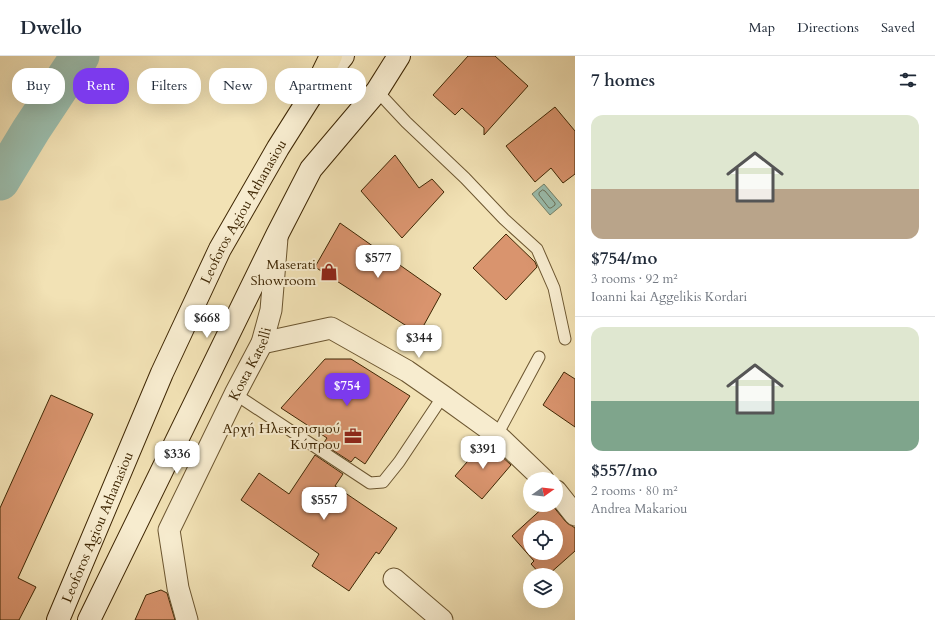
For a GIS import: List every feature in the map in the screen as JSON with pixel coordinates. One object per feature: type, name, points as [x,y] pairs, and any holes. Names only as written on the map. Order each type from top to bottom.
[{"type":"main road","points":[[326,68],[332,56]]},
{"type":"main road","name":"Leoforos Agiou Athanasiou","points":[[333,68],[343,56]]},
{"type":"main road","name":"Leoforos Agiou Athanasiou","points":[[89,620],[277,235],[311,169],[377,90],[399,56]]},
{"type":"main road","name":"Leoforos Agiou Athanasiou","points":[[58,620],[162,373],[220,249],[278,148],[306,104]]},
{"type":"street","name":"Kosta Katselli","points":[[187,620],[178,588],[169,530],[235,394],[262,343],[271,310],[277,235]]},
{"type":"street","points":[[262,343],[331,328],[407,371],[443,396],[497,434],[536,472]]},
{"type":"street","points":[[563,500],[575,515]]},
{"type":"street","points":[[394,579],[442,620]]},
{"type":"lane","points":[[377,90],[406,122],[465,178],[504,219],[537,249],[554,288],[564,339]]},
{"type":"lane","points":[[497,434],[539,357]]},
{"type":"lane","points":[[235,394],[370,482],[383,482],[399,462],[443,396]]},
{"type":"water","points":[[544,184],[562,205],[550,215],[532,194]]},
{"type":"building","points":[[468,56],[495,56],[528,86],[484,135],[484,128],[462,108],[455,115],[433,95]]},
{"type":"building","points":[[555,107],[575,131],[575,174],[563,183],[551,168],[535,182],[506,146]]},
{"type":"building","points":[[395,155],[419,188],[432,179],[444,192],[402,238],[361,191]]},
{"type":"building","points":[[340,223],[441,294],[419,334],[315,267]]},
{"type":"building","points":[[506,234],[535,262],[537,267],[506,300],[473,268]]},
{"type":"building","name":"Αρχή Ηλεκτρισμού Κύπρου","points":[[325,359],[351,359],[410,396],[365,464],[355,457],[351,462],[323,444],[327,438],[281,408]]},
{"type":"building","points":[[564,372],[575,379],[575,427],[543,405]]},
{"type":"building","points":[[51,395],[93,414],[18,578],[36,587],[19,620],[0,620],[0,508]]},
{"type":"building","points":[[485,441],[511,465],[482,499],[455,476]]},
{"type":"building","points":[[315,455],[343,474],[335,486],[397,528],[379,554],[376,552],[349,591],[312,566],[319,554],[241,500],[259,473],[289,494]]},
{"type":"building","points":[[538,512],[558,512],[566,522],[575,528],[575,551],[556,568],[535,568],[531,564],[534,561],[533,560],[563,560],[563,520],[530,520]]},
{"type":"building","points":[[523,526],[523,548],[512,536]]},
{"type":"building","points":[[161,590],[167,593],[175,620],[135,620],[146,595]]},
{"type":"waterway","points":[[0,181],[31,130],[80,56]]},
{"type":"place","name":"Maserati Showroom","points":[[329,272]]},
{"type":"place","name":"Αρχή Ηλεκτρισμού Κύπρου","points":[[353,436]]}]
